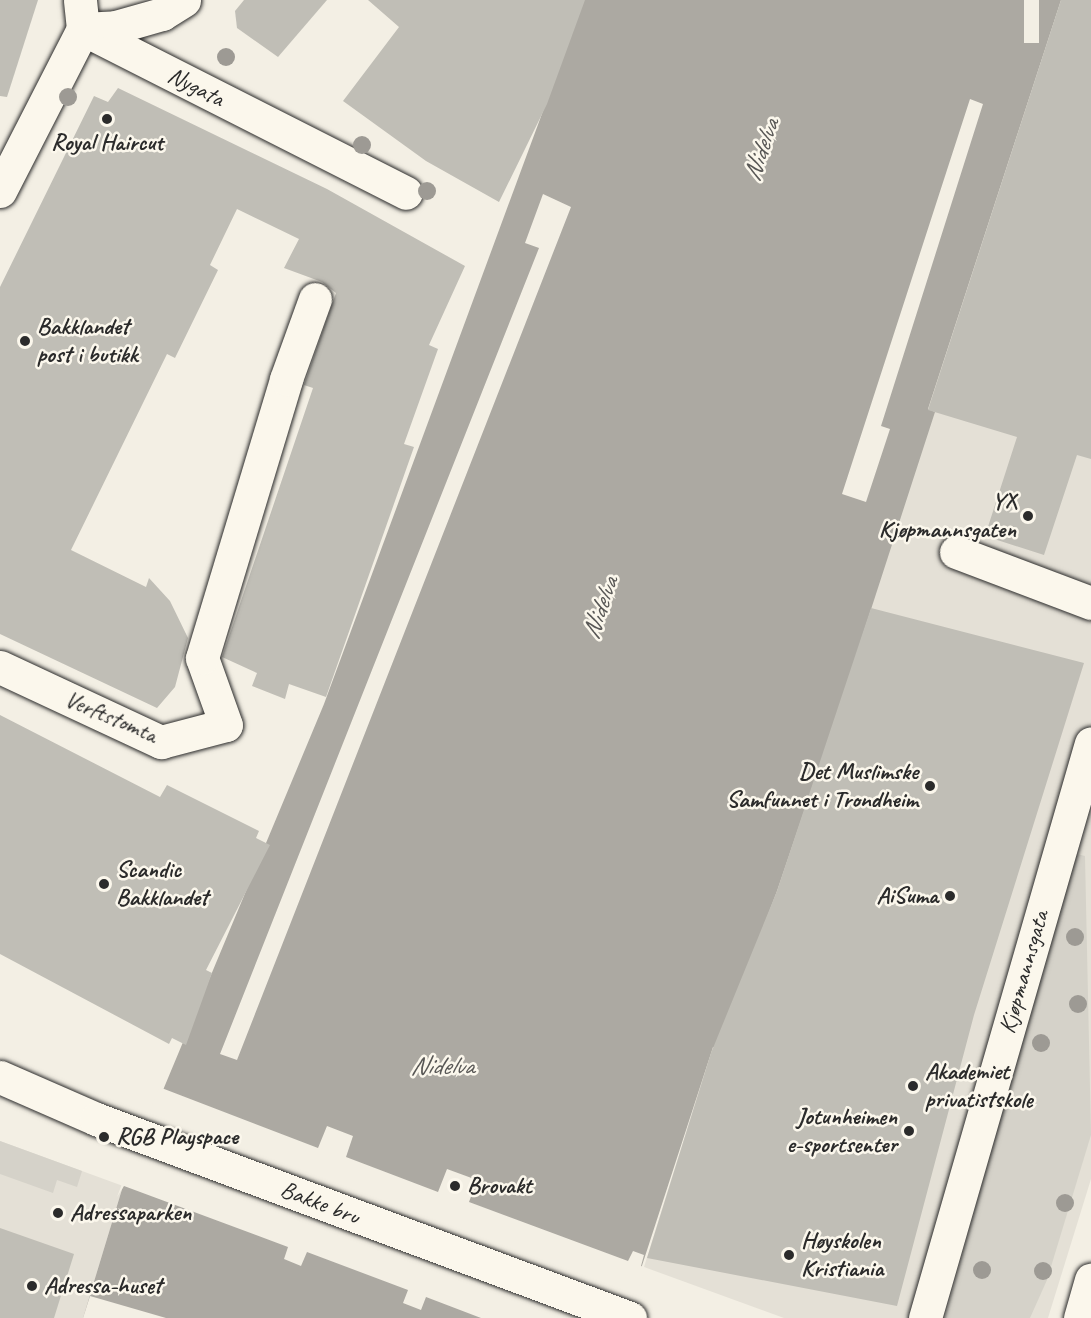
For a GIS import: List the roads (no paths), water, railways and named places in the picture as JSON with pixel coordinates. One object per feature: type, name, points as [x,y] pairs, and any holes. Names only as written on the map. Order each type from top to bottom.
[{"type":"street","points":[[0,191],[82,15],[116,27],[162,14],[184,0]]},
{"type":"street","name":"Nygata","points":[[82,15],[406,193]]},
{"type":"street","name":"Verftstomta","points":[[0,667],[161,742],[226,725],[202,658],[286,379],[315,299]]},
{"type":"street","points":[[956,552],[1091,603]]},
{"type":"street","name":"Kjøpmannsgata","points":[[1088,753],[1091,796]]},
{"type":"street","name":"Kjøpmannsgata","points":[[925,1318],[1088,753]]},
{"type":"street","name":"Bakke bru","points":[[4,1080],[96,1119],[630,1318]]},
{"type":"street","points":[[1080,1318],[1091,1280]]},
{"type":"water","name":"Nidelva","points":[[584,0],[1061,0],[928,409],[935,412],[840,705],[777,891],[717,1048],[713,1047],[625,1318],[83,1318],[123,1186],[324,704]]},
{"type":"place","name":"Royal Haircut","points":[[107,119]]},
{"type":"place","name":"Bakklandet post i butikk","points":[[25,341]]},
{"type":"place","name":"YX Kjøpmannsgaten","points":[[1028,516]]},
{"type":"place","name":"Det Muslimske Samfunnet i Trondheim","points":[[930,786]]},
{"type":"place","name":"Scandic Bakklandet","points":[[104,884]]},
{"type":"place","name":"AiSuma","points":[[950,896]]},
{"type":"place","name":"Akademiet privatistskole","points":[[913,1086]]},
{"type":"place","name":"Jotunheimen e-sportsenter","points":[[909,1131]]},
{"type":"place","name":"RGB Playspace","points":[[104,1137]]},
{"type":"place","name":"Brovakt","points":[[455,1186]]},
{"type":"place","name":"Adressaparken","points":[[58,1213]]},
{"type":"place","name":"Høyskolen Kristiania","points":[[789,1255]]},
{"type":"place","name":"Adressa-huset","points":[[32,1286]]}]
